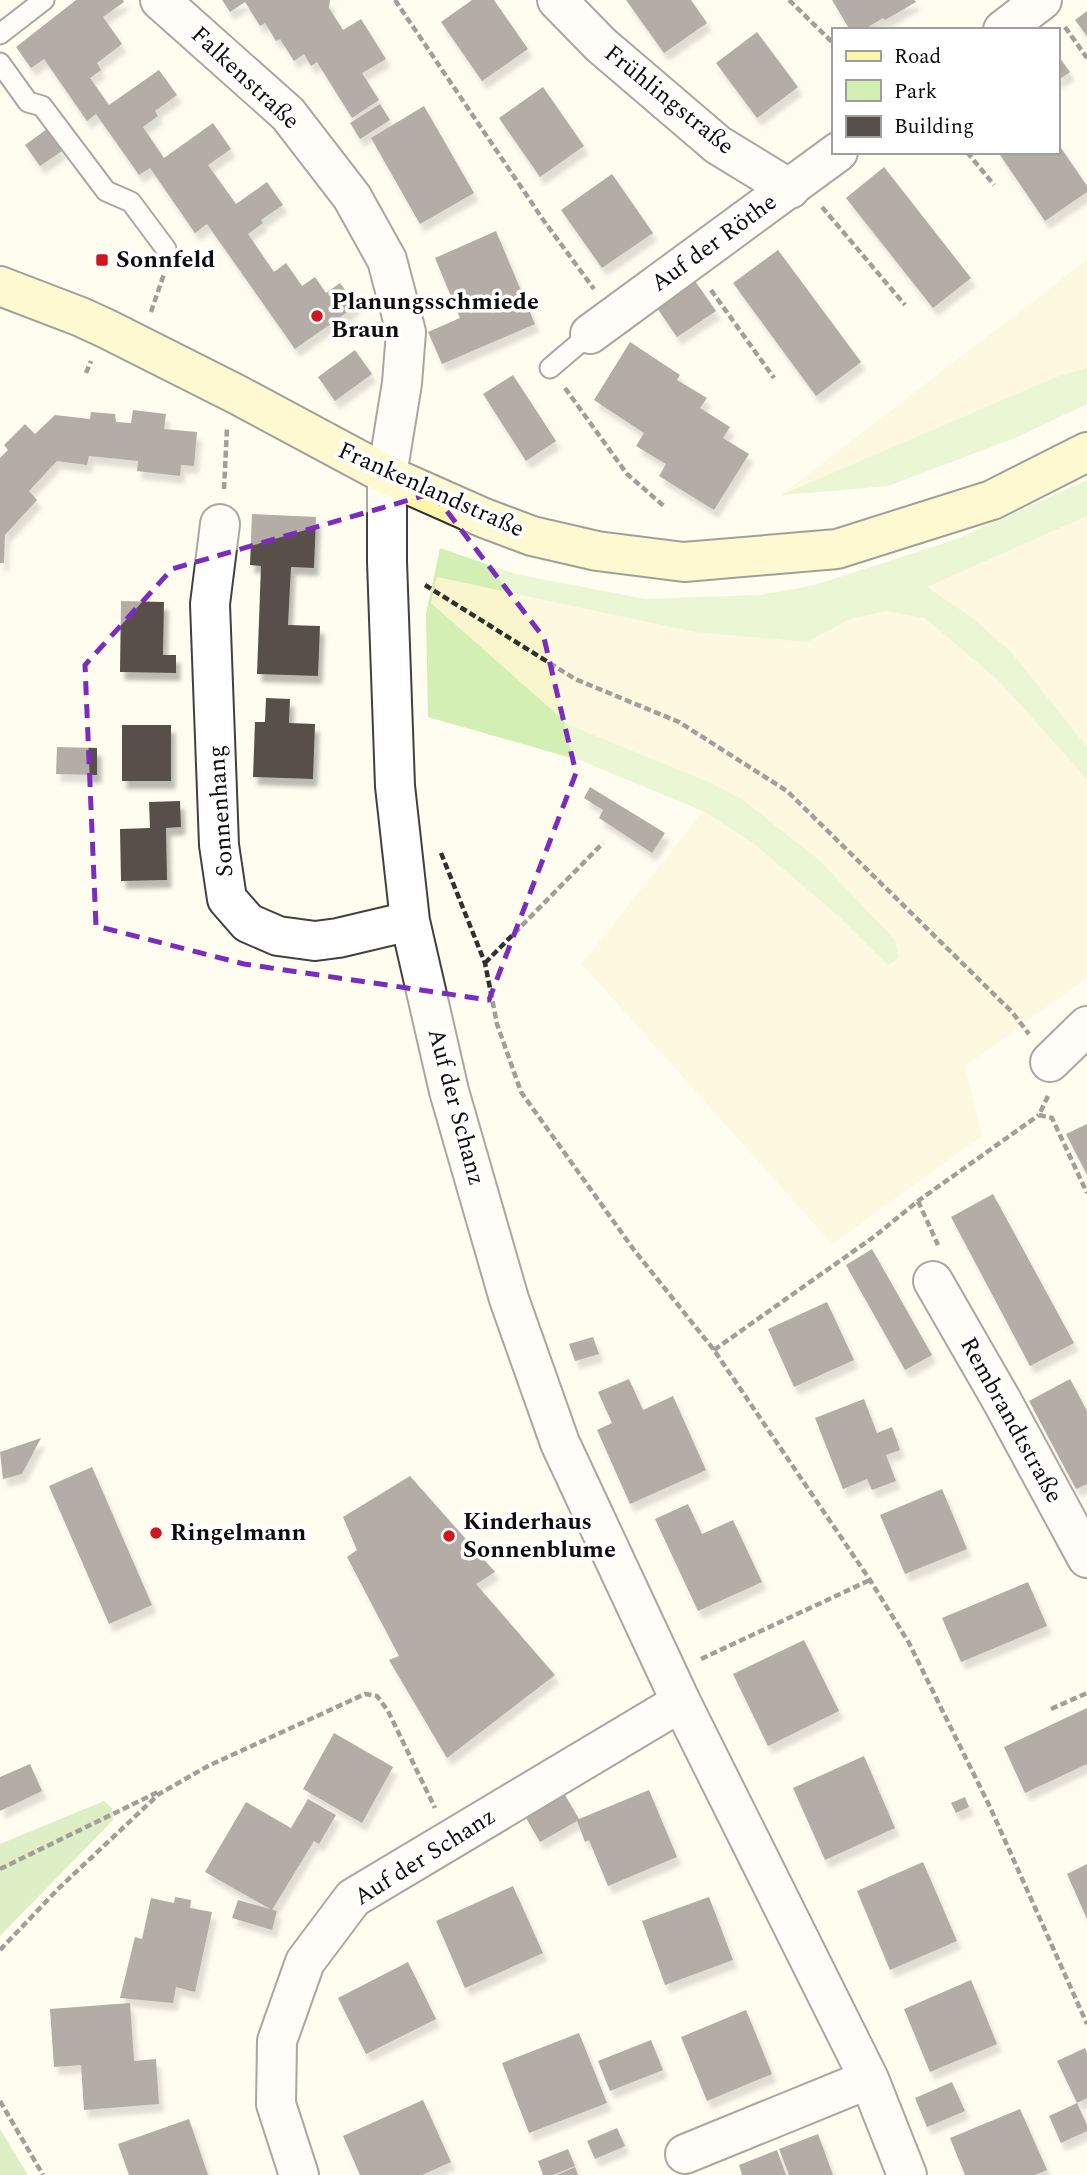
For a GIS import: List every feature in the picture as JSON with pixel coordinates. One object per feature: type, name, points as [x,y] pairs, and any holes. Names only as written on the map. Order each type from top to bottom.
[{"type":"street","name":"Falkenstraße","points":[[160,0],[288,114],[352,197],[387,260],[406,331],[402,383],[387,475]]},
{"type":"street","name":"Frühlingstraße","points":[[557,0],[601,45],[718,145],[795,185]]},
{"type":"street","points":[[1006,28],[1042,0]]},
{"type":"street","name":"Auf der Röthe","points":[[601,324],[835,154]]},
{"type":"street","name":"Frankenlandstraße","points":[[0,286],[107,329],[387,475],[484,518],[533,536],[597,551],[684,562],[837,549],[992,500],[1087,452]]},
{"type":"street","name":"Auf der Schanz","points":[[387,475],[387,562],[395,786],[410,920],[449,1091],[509,1299],[560,1443],[675,1688],[869,2078],[907,2175]]},
{"type":"street","name":"Sonnenhang","points":[[220,524],[210,604],[219,845],[227,899],[248,923],[278,936],[315,941],[410,920]]},
{"type":"street","points":[[1049,1062],[1087,1026]]},
{"type":"street","name":"Rembrandtstraße","points":[[933,1281],[1002,1401],[1087,1559]]},
{"type":"street","name":"Auf der Schanz","points":[[299,2175],[276,2104],[277,2041],[305,1962],[353,1898],[451,1840],[675,1688]]},
{"type":"street","points":[[685,2154],[869,2078]]},
{"type":"lane","points":[[0,34],[44,0]]},
{"type":"lane","points":[[0,63],[28,102],[42,106],[106,191],[131,202],[166,258]]},
{"type":"lane","points":[[550,368],[601,324]]},
{"type":"path","points":[[395,0],[544,221],[601,324]]},
{"type":"path","points":[[789,0],[832,42]]},
{"type":"path","points":[[969,154],[994,186]]},
{"type":"path","points":[[795,185],[905,305]]},
{"type":"path","points":[[158,296],[166,258]]},
{"type":"path","points":[[690,261],[774,378]]},
{"type":"path","points":[[550,368],[627,474],[665,507]]},
{"type":"path","points":[[220,524],[228,426]]},
{"type":"path","points":[[387,562],[575,679],[679,722],[787,791],[1012,1012],[1049,1062],[1048,1097],[1039,1115],[714,1350]]},
{"type":"path","points":[[436,841],[485,963],[497,1024],[521,1092],[634,1250],[714,1350],[870,1580],[909,1643],[990,1807],[1087,2024]]},
{"type":"path","points":[[485,963],[603,843]]},
{"type":"path","points":[[1039,1115],[1052,1118],[1087,1193]]},
{"type":"path","points":[[918,1201],[944,1258],[933,1281]]},
{"type":"path","points":[[675,1688],[870,1580]]},
{"type":"path","points":[[1051,1709],[1087,1693]]},
{"type":"path","points":[[0,1869],[365,1694],[377,1696],[388,1711],[451,1840]]},
{"type":"path","points":[[0,1950],[127,1822],[159,1794],[179,1781]]},
{"type":"path","points":[[0,2101],[43,2175]]},
{"type":"highlighted area","points":[[433,493],[544,638],[576,773],[489,1000],[244,964],[96,926],[85,665],[172,569]]},
{"type":"shaded area","points":[[1087,260],[1087,368],[1056,377],[781,495]]},
{"type":"shaded area","points":[[1087,516],[1087,978],[965,1066],[982,1136],[832,1244],[582,964],[703,811],[711,783],[569,725],[431,603],[437,576],[695,632],[807,642],[850,619]]},
{"type":"green space","points":[[1087,368],[1087,404],[1015,438],[888,486],[781,495],[1056,377]]},
{"type":"green space","points":[[1087,480],[1087,516],[927,587],[971,617],[1011,652],[1087,747],[1087,779],[1000,682],[925,618],[886,611],[850,619],[807,642],[695,632],[437,577],[431,603],[569,725],[711,783],[743,800],[819,860],[895,940],[899,958],[888,965],[844,921],[753,843],[703,811],[582,761],[428,717],[426,614],[440,548],[515,574],[645,599],[761,595],[815,585],[957,539]]},
{"type":"green space","points":[[104,1801],[112,1808],[113,1820],[0,1936],[0,1844]]},
{"type":"green space","points":[[0,2129],[28,2175],[0,2175]]},
{"type":"building","points":[[76,0],[124,2],[103,17],[122,44],[97,63],[101,70],[90,78],[109,105],[159,70],[177,95],[155,111],[158,116],[143,127],[164,158],[213,123],[231,149],[208,165],[236,204],[267,182],[283,205],[261,220],[263,223],[248,234],[274,272],[286,263],[302,286],[315,277],[326,293],[340,283],[356,306],[295,349],[207,224],[195,233],[150,168],[139,175],[96,114],[87,121],[44,59],[31,68],[16,47]]},
{"type":"building","points":[[222,0],[330,0],[329,8],[343,30],[361,19],[386,59],[362,73],[379,100],[352,118],[317,62],[311,66],[304,54],[294,61],[280,39],[276,41],[265,23],[260,26],[245,2],[230,12]]},
{"type":"building","points":[[472,0],[494,0],[528,49],[482,81],[441,22]]},
{"type":"building","points":[[626,0],[691,0],[707,23],[664,53]]},
{"type":"building","points":[[832,0],[916,2],[866,28],[849,28]]},
{"type":"building","points":[[1087,11],[1087,36],[1075,20]]},
{"type":"building","points":[[757,32],[798,87],[757,118],[716,63]]},
{"type":"building","points":[[1059,57],[1070,72],[1059,80]]},
{"type":"building","points":[[543,87],[584,146],[540,177],[499,118]]},
{"type":"building","points":[[380,104],[390,120],[360,139],[350,123]]},
{"type":"building","points":[[424,106],[474,193],[420,224],[371,138]]},
{"type":"building","points":[[47,129],[62,151],[40,166],[25,145]]},
{"type":"building","points":[[1059,145],[1087,186],[1087,192],[1045,221],[999,154],[1059,154]]},
{"type":"building","points":[[884,167],[971,278],[933,308],[846,198]]},
{"type":"building","points":[[612,174],[653,233],[602,268],[561,210]]},
{"type":"building","points":[[496,231],[535,324],[442,364],[428,332],[460,318],[435,258]]},
{"type":"building","points":[[778,250],[861,362],[816,396],[733,283]]},
{"type":"building","points":[[695,281],[716,311],[677,337],[657,308]]},
{"type":"building","points":[[630,342],[680,375],[677,380],[707,398],[700,408],[730,427],[723,438],[749,454],[714,510],[659,476],[666,464],[636,446],[644,433],[594,400]]},
{"type":"building","points":[[355,350],[372,374],[335,401],[318,377]]},
{"type":"building","points":[[513,375],[556,441],[526,461],[483,394]]},
{"type":"building","points":[[133,410],[166,414],[164,429],[197,432],[194,466],[181,465],[180,476],[137,471],[138,461],[89,456],[87,465],[57,461],[29,491],[37,500],[5,535],[4,563],[0,563],[0,458],[8,450],[4,445],[25,424],[35,434],[55,415],[90,419],[91,412],[115,414],[116,422],[131,423]]},
{"type":"building","points":[[252,514],[316,517],[314,568],[291,567],[288,625],[320,626],[318,676],[257,674],[261,566],[250,565]]},
{"type":"building","points":[[121,601],[164,602],[163,655],[176,655],[176,673],[120,672]]},
{"type":"building","points":[[266,698],[290,699],[289,723],[315,724],[313,779],[253,777],[255,722],[265,722]]},
{"type":"building","points":[[122,725],[171,725],[171,781],[122,781]]},
{"type":"building","points":[[57,747],[97,748],[97,775],[56,774]]},
{"type":"building","points":[[590,787],[665,833],[652,853],[599,818],[603,810],[584,798]]},
{"type":"building","points":[[180,801],[181,827],[166,828],[167,880],[121,881],[120,829],[150,828],[149,802]]},
{"type":"building","points":[[1087,1124],[1087,1175],[1066,1134]]},
{"type":"building","points":[[993,1194],[1074,1343],[1030,1366],[951,1217]]},
{"type":"building","points":[[872,1249],[932,1355],[905,1370],[846,1265]]},
{"type":"building","points":[[827,1302],[854,1360],[794,1387],[768,1329]]},
{"type":"building","points":[[593,1337],[599,1354],[575,1361],[569,1344]]},
{"type":"building","points":[[629,1379],[643,1410],[673,1396],[706,1470],[630,1504],[597,1430],[612,1423],[598,1392]]},
{"type":"building","points":[[1070,1379],[1087,1411],[1087,1484],[1076,1489],[1029,1401]]},
{"type":"building","points":[[864,1399],[877,1433],[892,1427],[900,1450],[886,1455],[896,1481],[872,1490],[867,1479],[843,1489],[815,1418]]},
{"type":"building","points":[[41,1438],[22,1474],[3,1479],[0,1452]]},
{"type":"building","points":[[92,1467],[152,1605],[109,1624],[49,1486]]},
{"type":"building","points":[[410,1476],[495,1572],[476,1584],[555,1675],[447,1758],[389,1660],[399,1656],[347,1557],[357,1550],[343,1517]]},
{"type":"building","points":[[942,1489],[967,1549],[905,1574],[880,1515]]},
{"type":"building","points":[[688,1504],[702,1534],[733,1520],[762,1582],[698,1611],[655,1519]]},
{"type":"building","points":[[1028,1582],[1047,1626],[961,1662],[942,1618]]},
{"type":"building","points":[[804,1640],[839,1711],[768,1746],[733,1674]]},
{"type":"building","points":[[1087,1708],[1087,1764],[1025,1793],[1004,1747]]},
{"type":"building","points":[[334,1733],[393,1767],[362,1823],[303,1789]]},
{"type":"building","points":[[864,1756],[895,1828],[825,1860],[793,1788]]},
{"type":"building","points":[[30,1764],[42,1791],[0,1811],[0,1777]]},
{"type":"building","points":[[649,1790],[677,1857],[608,1886],[589,1840],[585,1842],[577,1821],[540,1842],[526,1818],[565,1795],[579,1819]]},
{"type":"building","points":[[965,1797],[969,1807],[956,1813],[951,1803]]},
{"type":"building","points":[[308,1799],[336,1815],[319,1844],[314,1841],[272,1910],[205,1872],[246,1802],[291,1828]]},
{"type":"building","points":[[923,1862],[957,1941],[890,1970],[857,1891]]},
{"type":"building","points":[[1087,1864],[1087,1919],[1067,1874]]},
{"type":"building","points":[[513,1886],[543,1953],[465,1988],[436,1921]]},
{"type":"building","points":[[175,1897],[191,1900],[190,1908],[212,1912],[195,1992],[176,1987],[173,2003],[120,1998],[135,1937],[142,1939],[151,1898],[174,1903]]},
{"type":"building","points":[[709,1897],[733,1960],[665,1985],[642,1921]]},
{"type":"building","points":[[238,1900],[277,1911],[272,1930],[232,1918]]},
{"type":"building","points":[[408,1962],[436,2019],[366,2054],[338,1998]]},
{"type":"building","points":[[971,1980],[997,2044],[930,2072],[904,2009]]},
{"type":"building","points":[[130,2003],[134,2061],[156,2059],[159,2104],[84,2110],[81,2065],[54,2067],[50,2009]]},
{"type":"building","points":[[746,2010],[772,2074],[707,2101],[681,2037]]},
{"type":"building","points":[[579,2033],[607,2103],[529,2133],[502,2063]]},
{"type":"building","points":[[651,2040],[663,2070],[610,2091],[598,2061]]},
{"type":"building","points":[[1085,2048],[1087,2098],[1077,2103],[1057,2061]]},
{"type":"building","points":[[952,2082],[965,2111],[927,2127],[915,2098]]},
{"type":"building","points":[[423,2100],[451,2162],[422,2175],[360,2175],[343,2136]]},
{"type":"building","points":[[1077,2103],[1087,2131],[1061,2143],[1049,2116]]},
{"type":"building","points":[[1020,2109],[1047,2170],[1035,2175],[965,2175],[950,2138]]},
{"type":"building","points":[[189,2119],[208,2175],[129,2175],[118,2144]]},
{"type":"building","points":[[617,2128],[625,2146],[595,2159],[587,2141]]},
{"type":"building","points":[[818,2134],[833,2175],[789,2175],[779,2149]]},
{"type":"building","points":[[568,2149],[575,2166],[553,2175],[543,2175],[538,2161]]},
{"type":"building","points":[[777,2150],[786,2175],[742,2175],[739,2165]]},
{"type":"building","points":[[575,2167],[578,2175],[557,2175]]},
{"type":"place","name":"Sonnfeld","points":[[102,260]]},
{"type":"place","name":"Planungsschmiede Braun","points":[[317,316]]},
{"type":"place","name":"Ringelmann","points":[[156,1533]]},
{"type":"place","name":"Kinderhaus Sonnenblume","points":[[449,1536]]}]
